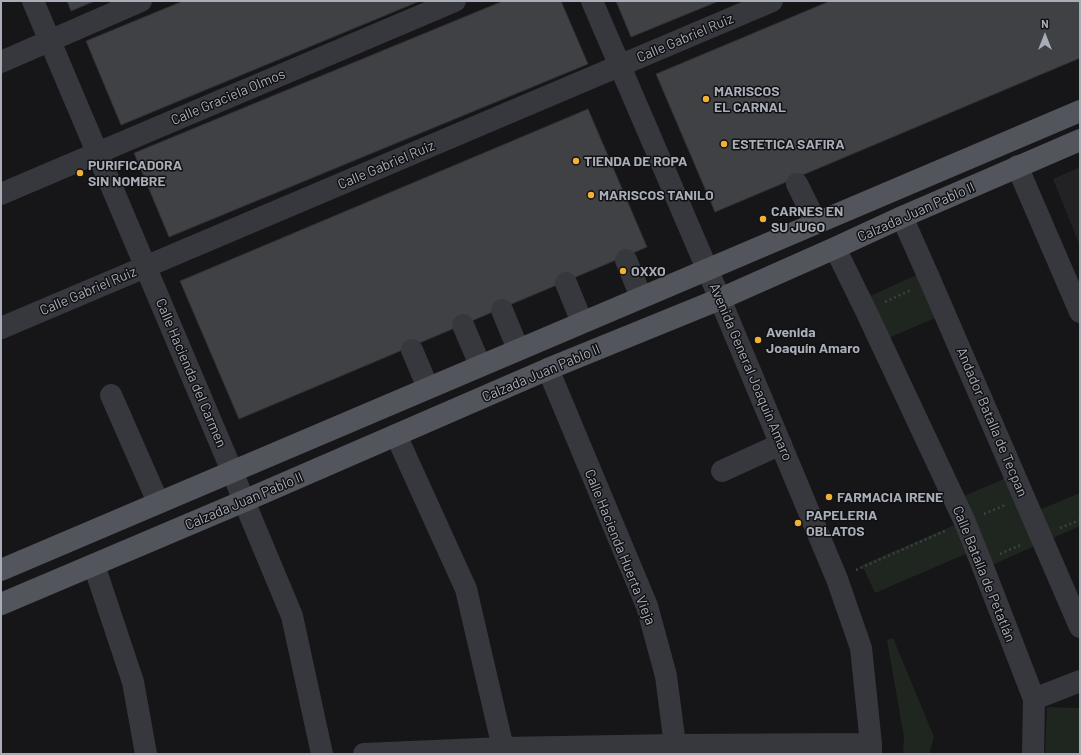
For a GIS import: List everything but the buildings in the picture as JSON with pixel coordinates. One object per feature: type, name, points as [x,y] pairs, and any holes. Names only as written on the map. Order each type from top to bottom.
[{"type":"main road","name":"Calzada Juan Pablo II","points":[[1,570],[1080,110]]},
{"type":"main road","name":"Calzada Juan Pablo II","points":[[1,604],[244,501],[548,369],[720,299],[1017,166],[1080,140]]},
{"type":"street","name":"Calle Hacienda del Carmen","points":[[32,1],[292,616],[322,754]]},
{"type":"street","points":[[1,62],[141,1]]},
{"type":"street","name":"Calle Graciela Olmos","points":[[1,194],[455,1]]},
{"type":"street","name":"Avenida General Joaquín Amaro","points":[[592,1],[720,299],[837,579],[861,648],[871,749]]},
{"type":"street","name":"Calle Gabriel Ruiz","points":[[1,328],[772,1]]},
{"type":"street","points":[[1017,166],[1080,312]]},
{"type":"street","points":[[797,184],[816,222]]},
{"type":"street","name":"Andador Batalla de Tecpan","points":[[902,217],[1080,628]]},
{"type":"street","name":"Calle Batalla de Petatlán","points":[[835,248],[866,311],[964,522],[981,562],[1034,699],[1033,754]]},
{"type":"street","points":[[626,260],[642,297]]},
{"type":"street","points":[[566,283],[582,322]]},
{"type":"street","points":[[502,310],[518,349]]},
{"type":"street","points":[[463,326],[480,365]]},
{"type":"street","points":[[412,350],[428,388]]},
{"type":"street","name":"Calle Hacienda Huerta Vieja","points":[[548,369],[647,606],[666,676],[675,750]]},
{"type":"street","points":[[111,395],[158,502]]},
{"type":"street","points":[[396,435],[466,588],[503,751]]},
{"type":"street","points":[[722,471],[781,444]]},
{"type":"street","points":[[94,565],[133,682],[146,754]]},
{"type":"street","points":[[1034,699],[1080,681]]},
{"type":"street","points":[[364,754],[503,751],[871,749]]},
{"type":"path","points":[[866,311],[930,280]]},
{"type":"path","points":[[837,579],[1024,497]]},
{"type":"shaded area","points":[[1080,167],[1080,246],[1053,179]]},
{"type":"shaded area","points":[[921,273],[940,316],[886,339],[868,297]]},
{"type":"shaded area","points":[[1022,471],[1039,510],[1080,493],[1080,526],[976,572],[968,553],[875,593],[862,565],[957,524],[948,503]]},
{"type":"shaded area","points":[[893,638],[934,737],[929,754],[903,754],[904,737],[887,640]]},
{"type":"shaded area","points":[[1047,707],[1080,708],[1080,754],[1045,754]]},
{"type":"place","name":"MARISCOS EL CARNAL","points":[[706,99]]},
{"type":"place","name":"ESTETICA SAFIRA","points":[[724,144]]},
{"type":"place","name":"TIENDA DE ROPA","points":[[576,161]]},
{"type":"place","name":"PURIFICADORA SIN NOMBRE","points":[[80,173]]},
{"type":"place","name":"MARISCOS TANILO","points":[[591,195]]},
{"type":"place","name":"CARNES EN SU JUGO","points":[[763,219]]},
{"type":"place","name":"OXXO","points":[[623,271]]},
{"type":"place","name":"Avenida Joaquín Amaro","points":[[758,340]]},
{"type":"place","name":"FARMACIA IRENE","points":[[829,497]]},
{"type":"place","name":"PAPELERIA OBLATOS","points":[[798,523]]}]
